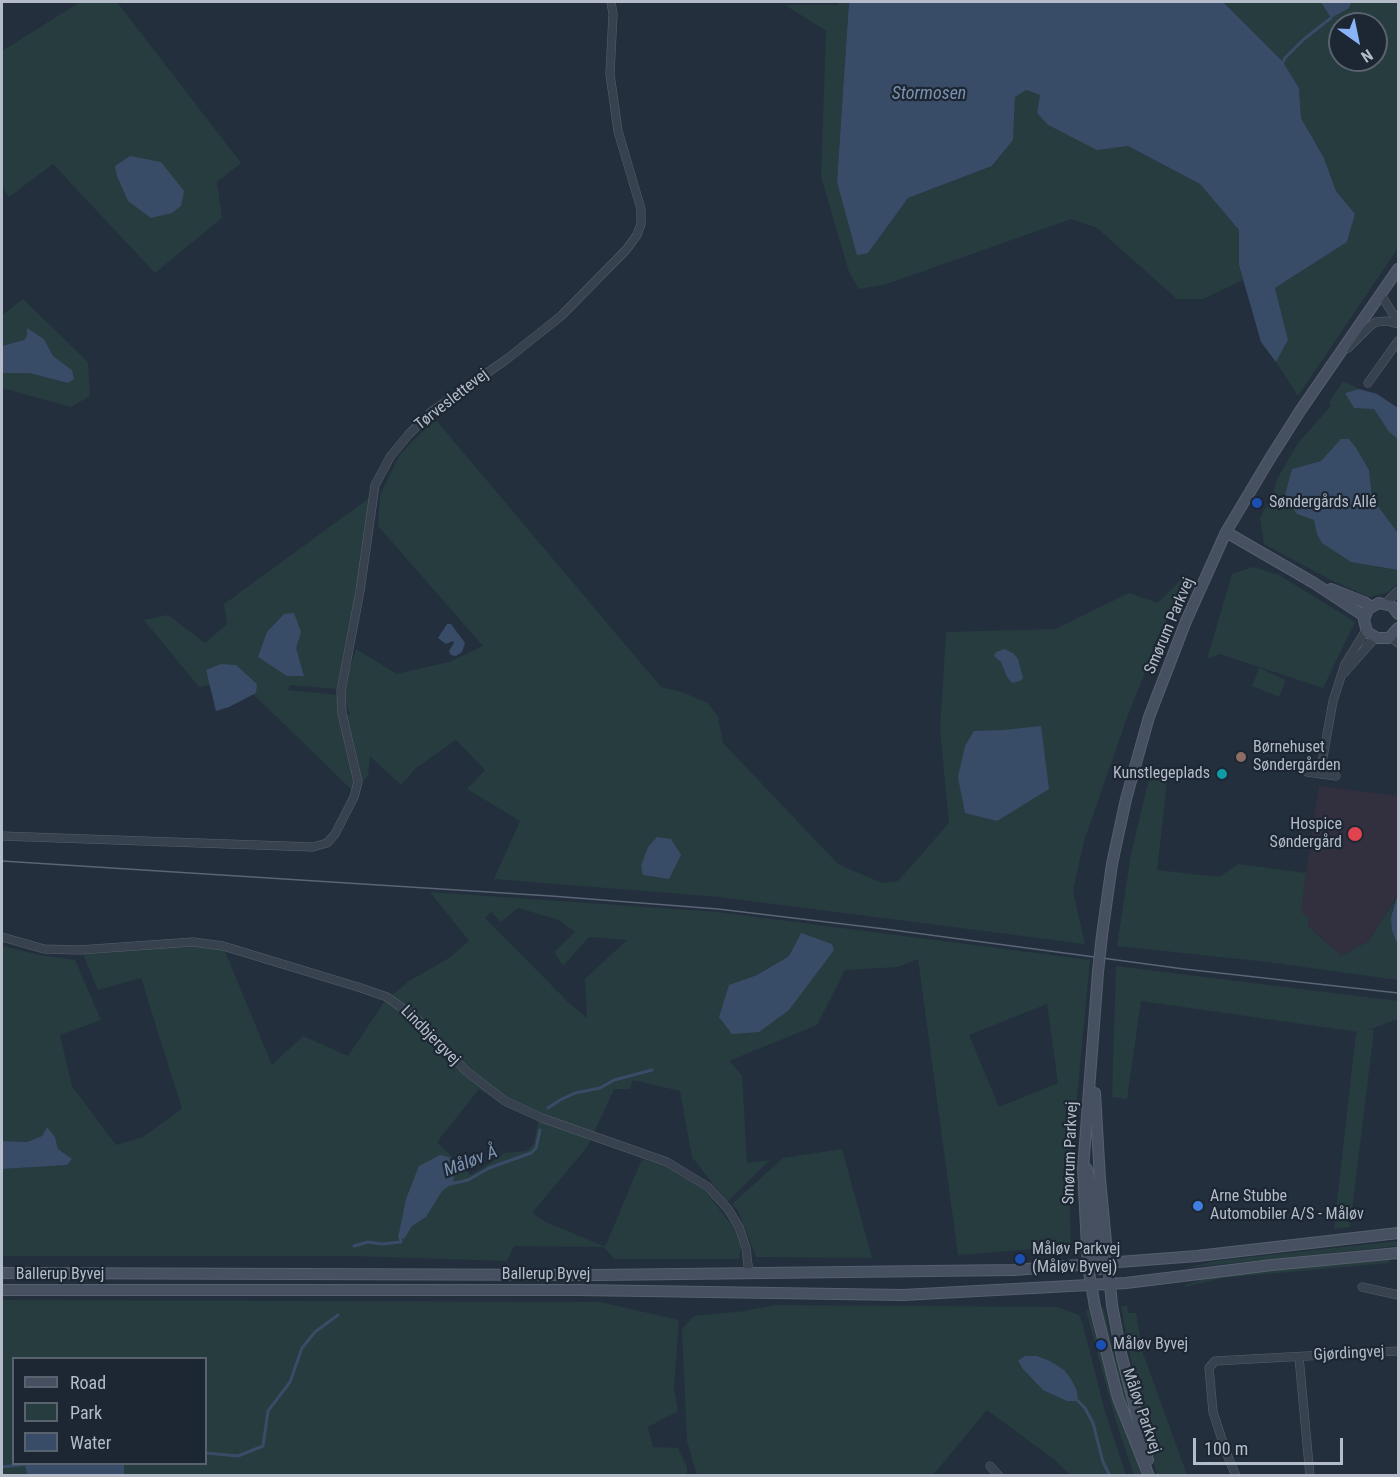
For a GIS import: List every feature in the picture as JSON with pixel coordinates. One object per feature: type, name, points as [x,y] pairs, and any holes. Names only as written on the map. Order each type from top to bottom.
[{"type":"main road","name":"Smørum Parkvej","points":[[1098,1265],[1083,1202],[1084,1159],[1098,972],[1112,864],[1126,800],[1149,717],[1174,650],[1226,532],[1269,460],[1398,269]]},
{"type":"main road","points":[[1226,532],[1314,582],[1364,616]]},
{"type":"main road","points":[[1314,582],[1371,607]]},
{"type":"main road","points":[[1396,636],[1375,638],[1366,630],[1364,616],[1377,603],[1386,603],[1398,612]]},
{"type":"main road","name":"Smørum Parkvej","points":[[1093,1042],[1098,1265]]},
{"type":"main road","points":[[1098,1265],[1197,1257],[1398,1233]]},
{"type":"main road","points":[[1110,1284],[1398,1253]]},
{"type":"main road","name":"Ballerup Byvej","points":[[2,1274],[525,1275],[897,1272],[1098,1265]]},
{"type":"main road","name":"Måløv Parkvej","points":[[1098,1265],[1110,1284],[1120,1353],[1150,1476]]},
{"type":"main road","name":"Måløv Parkvej","points":[[1098,1265],[1091,1285],[1118,1398],[1150,1476]]},
{"type":"main road","name":"Ballerup Byvej","points":[[2,1290],[590,1290],[903,1295],[1110,1284]]},
{"type":"street","name":"Tørveslettevej","points":[[2,836],[314,847],[327,843],[335,834],[354,797],[358,782],[342,713],[341,691],[360,591],[375,486],[390,457],[431,412],[507,359],[561,316],[626,250],[642,224],[641,209],[618,131],[610,74],[613,14],[611,2]]},
{"type":"street","points":[[1381,295],[1398,323]]},
{"type":"street","points":[[1332,364],[1376,322],[1398,323]]},
{"type":"street","points":[[1368,383],[1398,341]]},
{"type":"street","points":[[1386,603],[1398,591]]},
{"type":"street","points":[[1320,774],[1333,703],[1345,664],[1366,630]]},
{"type":"street","points":[[1343,674],[1375,638]]},
{"type":"street","points":[[1307,772],[1336,776]]},
{"type":"street","name":"Lindbjergvej","points":[[2,937],[44,949],[67,950],[193,942],[223,946],[387,997],[417,1019],[466,1071],[505,1101],[542,1118],[667,1162],[708,1187],[728,1209],[739,1227],[746,1248],[749,1273]]},
{"type":"street","points":[[1362,1287],[1398,1295]]},
{"type":"street","name":"Gjørdingvej","points":[[1236,1476],[1213,1412],[1209,1368],[1215,1361],[1398,1352]]},
{"type":"street","name":"Gjørdingvej","points":[[1299,1357],[1310,1476]]},
{"type":"street","points":[[990,1466],[999,1476]]},
{"type":"shaded area","name":"Hospice Søndergård","points":[[1319,786],[1398,796],[1398,894],[1369,941],[1341,956],[1307,925],[1300,912]]},
{"type":"green space","points":[[80,2],[117,2],[241,163],[217,182],[222,218],[155,273],[53,164],[9,197],[2,186],[2,51]]},
{"type":"green space","points":[[839,2],[849,2],[837,182],[868,253],[908,198],[993,166],[1013,140],[1015,97],[1025,90],[1040,95],[1037,113],[1048,125],[1097,149],[1128,146],[1200,184],[1239,230],[1239,265],[1243,280],[1203,299],[1177,299],[1097,228],[1071,219],[887,284],[859,289],[849,272],[821,177],[826,31],[785,5],[838,5]]},
{"type":"green space","points":[[1223,2],[1398,2],[1398,248],[1298,396],[1276,362],[1288,340],[1275,288],[1347,242],[1355,214],[1336,191],[1324,158],[1301,118],[1299,88],[1283,62]]},
{"type":"green space","points":[[23,299],[88,362],[90,396],[71,407],[2,388],[2,373],[29,373],[68,383],[72,370],[53,356],[44,339],[27,328],[27,337],[24,340],[2,346],[2,315]]},
{"type":"green space","points":[[1343,381],[1359,389],[1345,393],[1374,409],[1389,432],[1398,439],[1398,533],[1372,498],[1369,470],[1349,439],[1341,440],[1321,461],[1292,469],[1297,514],[1315,520],[1317,534],[1377,567],[1398,570],[1398,583],[1389,592],[1369,597],[1327,578],[1264,544],[1260,518],[1273,494],[1277,479],[1298,443],[1331,406],[1329,402]]},
{"type":"green space","points":[[435,419],[661,687],[682,692],[708,703],[718,717],[723,743],[838,864],[882,883],[898,881],[949,823],[940,729],[946,632],[1055,629],[1129,593],[1158,603],[1184,576],[1128,715],[1084,841],[1073,891],[1085,944],[719,897],[494,879],[520,821],[467,789],[485,770],[456,740],[416,768],[401,785],[370,756],[368,776],[353,791],[253,694],[256,693],[206,670],[210,685],[199,687],[144,620],[168,615],[205,643],[227,624],[224,604],[372,496],[357,589],[337,689],[290,685],[288,690],[339,695],[339,714],[350,715],[343,691],[356,649],[397,674],[449,662],[483,646],[378,526],[380,495],[400,454]]},
{"type":"green space","points":[[1253,567],[1279,575],[1355,622],[1323,688],[1220,654],[1207,659],[1232,574]]},
{"type":"green space","points":[[1259,668],[1286,680],[1279,697],[1252,686]]},
{"type":"green space","points":[[1151,770],[1168,773],[1157,870],[1219,877],[1238,864],[1306,873],[1301,912],[1309,918],[1308,926],[1341,956],[1369,941],[1395,900],[1391,917],[1398,946],[1398,980],[1267,962],[1117,946],[1131,854]]},
{"type":"green space","points":[[430,892],[718,912],[1090,960],[1069,1182],[1071,1246],[958,1255],[918,959],[898,967],[845,970],[817,1025],[729,1061],[742,1075],[747,1163],[770,1160],[727,1202],[692,1157],[680,1091],[633,1080],[630,1089],[614,1089],[588,1146],[532,1213],[546,1222],[605,1247],[642,1159],[668,1167],[705,1191],[734,1228],[741,1248],[739,1259],[614,1259],[604,1247],[514,1246],[507,1261],[352,1256],[2,1256],[2,1169],[67,1165],[72,1159],[58,1149],[55,1137],[46,1128],[42,1136],[27,1142],[2,1141],[2,946],[75,960],[101,1020],[60,1035],[72,1086],[116,1145],[143,1137],[182,1109],[141,978],[98,990],[83,954],[194,945],[224,949],[272,1065],[303,1036],[348,1056],[384,1002],[409,981],[449,958],[469,941]],"holes":[[[518,908],[559,920],[575,932],[554,952],[563,966],[589,937],[627,940],[585,979],[587,1018],[569,1003],[485,918],[491,912],[501,922]],[[801,933],[800,994],[789,1010],[729,986],[757,975],[789,956]],[[1047,1004],[1058,1083],[999,1107],[969,1035]],[[479,1089],[506,1107],[538,1121],[534,1144],[526,1151],[505,1153],[471,1175],[437,1142]]]},
{"type":"green space","points":[[1116,966],[1398,1001],[1398,1019],[1368,1030],[1374,1030],[1350,1227],[1334,1229],[1356,1033],[1358,1032],[1141,1001],[1127,1099],[1112,1097]]},
{"type":"green space","points":[[842,1149],[872,1258],[756,1257],[738,1211],[732,1204],[783,1158]]},
{"type":"green space","points":[[1398,1241],[1398,1246],[1186,1268],[1215,1261]]},
{"type":"green space","points":[[1390,1259],[1389,1263],[1222,1278],[1185,1287],[1185,1285],[1211,1277]]},
{"type":"green space","points":[[2,1300],[600,1302],[679,1320],[674,1388],[678,1411],[648,1427],[653,1447],[678,1448],[687,1467],[687,1475],[2,1475]]},
{"type":"green space","points":[[774,1305],[1057,1307],[1079,1315],[1104,1408],[1126,1475],[1070,1475],[1056,1461],[987,1410],[933,1475],[697,1475],[687,1441],[682,1329],[694,1316],[745,1311]]},
{"type":"green space","points":[[1127,1305],[1128,1313],[1136,1313],[1143,1353],[1187,1475],[1157,1475],[1141,1414],[1121,1307]]},
{"type":"green space","points":[[1101,1308],[1104,1308],[1113,1351],[1123,1377],[1134,1426],[1122,1396]]},
{"type":"green space","points":[[1089,1310],[1105,1370],[1143,1475],[1134,1475],[1117,1425],[1086,1311]]},
{"type":"water","name":"Stormosen","points":[[849,2],[1223,2],[1283,62],[1299,88],[1301,118],[1324,158],[1336,191],[1355,214],[1347,242],[1275,288],[1288,340],[1276,362],[1261,342],[1239,265],[1239,230],[1200,184],[1128,146],[1097,150],[1048,125],[1037,113],[1040,95],[1026,90],[1015,97],[1013,140],[992,166],[908,198],[868,253],[857,255],[837,182]]},
{"type":"water","points":[[1321,2],[1351,2],[1349,8],[1342,12],[1328,13]]},
{"type":"water","points":[[130,156],[161,162],[184,191],[181,206],[172,213],[151,218],[128,201],[115,166]]},
{"type":"water","points":[[27,328],[44,339],[53,356],[72,370],[74,379],[68,383],[29,373],[2,373],[2,346],[24,340],[27,336]]},
{"type":"water","points":[[1359,389],[1377,394],[1398,408],[1398,439],[1389,432],[1374,409],[1354,408],[1345,393]]},
{"type":"water","points":[[1341,439],[1349,439],[1356,448],[1369,470],[1372,498],[1398,533],[1398,570],[1351,562],[1322,543],[1314,520],[1297,514],[1285,495],[1292,469],[1321,461]]},
{"type":"water","points":[[294,613],[301,632],[296,648],[304,676],[287,676],[258,657],[267,632],[284,614]]},
{"type":"water","points":[[447,624],[451,624],[465,643],[462,652],[456,656],[451,655],[449,651],[453,641],[446,644],[438,638]]},
{"type":"water","points":[[1005,649],[1018,659],[1023,678],[1020,681],[1012,683],[1001,662],[994,656],[996,652]]},
{"type":"water","points":[[221,664],[236,665],[257,684],[256,693],[216,711],[206,670]]},
{"type":"water","points":[[1041,726],[1049,789],[997,821],[965,813],[958,777],[965,746],[974,731]]},
{"type":"water","points":[[657,837],[671,839],[681,855],[669,879],[643,875],[641,866],[648,847]]},
{"type":"water","points":[[1398,894],[1398,946],[1392,930],[1391,917]]},
{"type":"water","points":[[801,933],[832,944],[834,950],[789,1010],[759,1032],[732,1034],[719,1017],[729,985],[757,975],[789,956]]},
{"type":"water","points":[[47,1127],[55,1137],[58,1149],[72,1159],[67,1165],[2,1169],[2,1141],[27,1142],[42,1136]]},
{"type":"water","points":[[440,1155],[449,1157],[455,1168],[453,1183],[442,1191],[426,1217],[412,1226],[404,1239],[398,1238],[406,1199],[419,1166]]},
{"type":"water","points":[[1025,1356],[1036,1356],[1050,1361],[1064,1370],[1077,1391],[1078,1401],[1067,1401],[1043,1390],[1018,1361]]},
{"type":"water","points":[[24,1465],[124,1465],[124,1475],[28,1475]]},
{"type":"waterway","points":[[1283,62],[1304,39],[1328,20]]},
{"type":"waterway","name":"Måløv Å","points":[[548,1108],[575,1093],[600,1088],[614,1080],[652,1070]]},
{"type":"waterway","name":"Måløv Å","points":[[450,1184],[468,1180],[489,1168],[531,1153],[536,1148],[540,1130]]},
{"type":"waterway","name":"Måløv Å","points":[[354,1246],[368,1242],[382,1244],[401,1242],[400,1236]]},
{"type":"waterway","name":"Måløv Å","points":[[207,1453],[238,1456],[263,1446],[268,1411],[290,1382],[302,1348],[315,1332],[338,1315]]},
{"type":"waterway","points":[[1078,1401],[1085,1408],[1093,1423],[1103,1462],[1110,1476]]},
{"type":"waterway","name":"Måløv Å","points":[[2,1467],[19,1465]]},
{"type":"tram line","points":[[2,861],[551,896],[718,909],[1184,969],[1398,993]]},
{"type":"place","name":"Søndergårds Allé","points":[[1257,503]]},
{"type":"place","name":"Børnehuset Søndergården","points":[[1241,757]]},
{"type":"place","name":"Kunstlegeplads","points":[[1222,774]]},
{"type":"place","name":"Hospice Søndergård","points":[[1355,834]]},
{"type":"place","name":"Arne Stubbe Automobiler A/S - Måløv","points":[[1198,1206]]},
{"type":"place","name":"Måløv Parkvej (Måløv Byvej)","points":[[1020,1259]]},
{"type":"place","name":"Måløv Byvej","points":[[1101,1345]]}]
